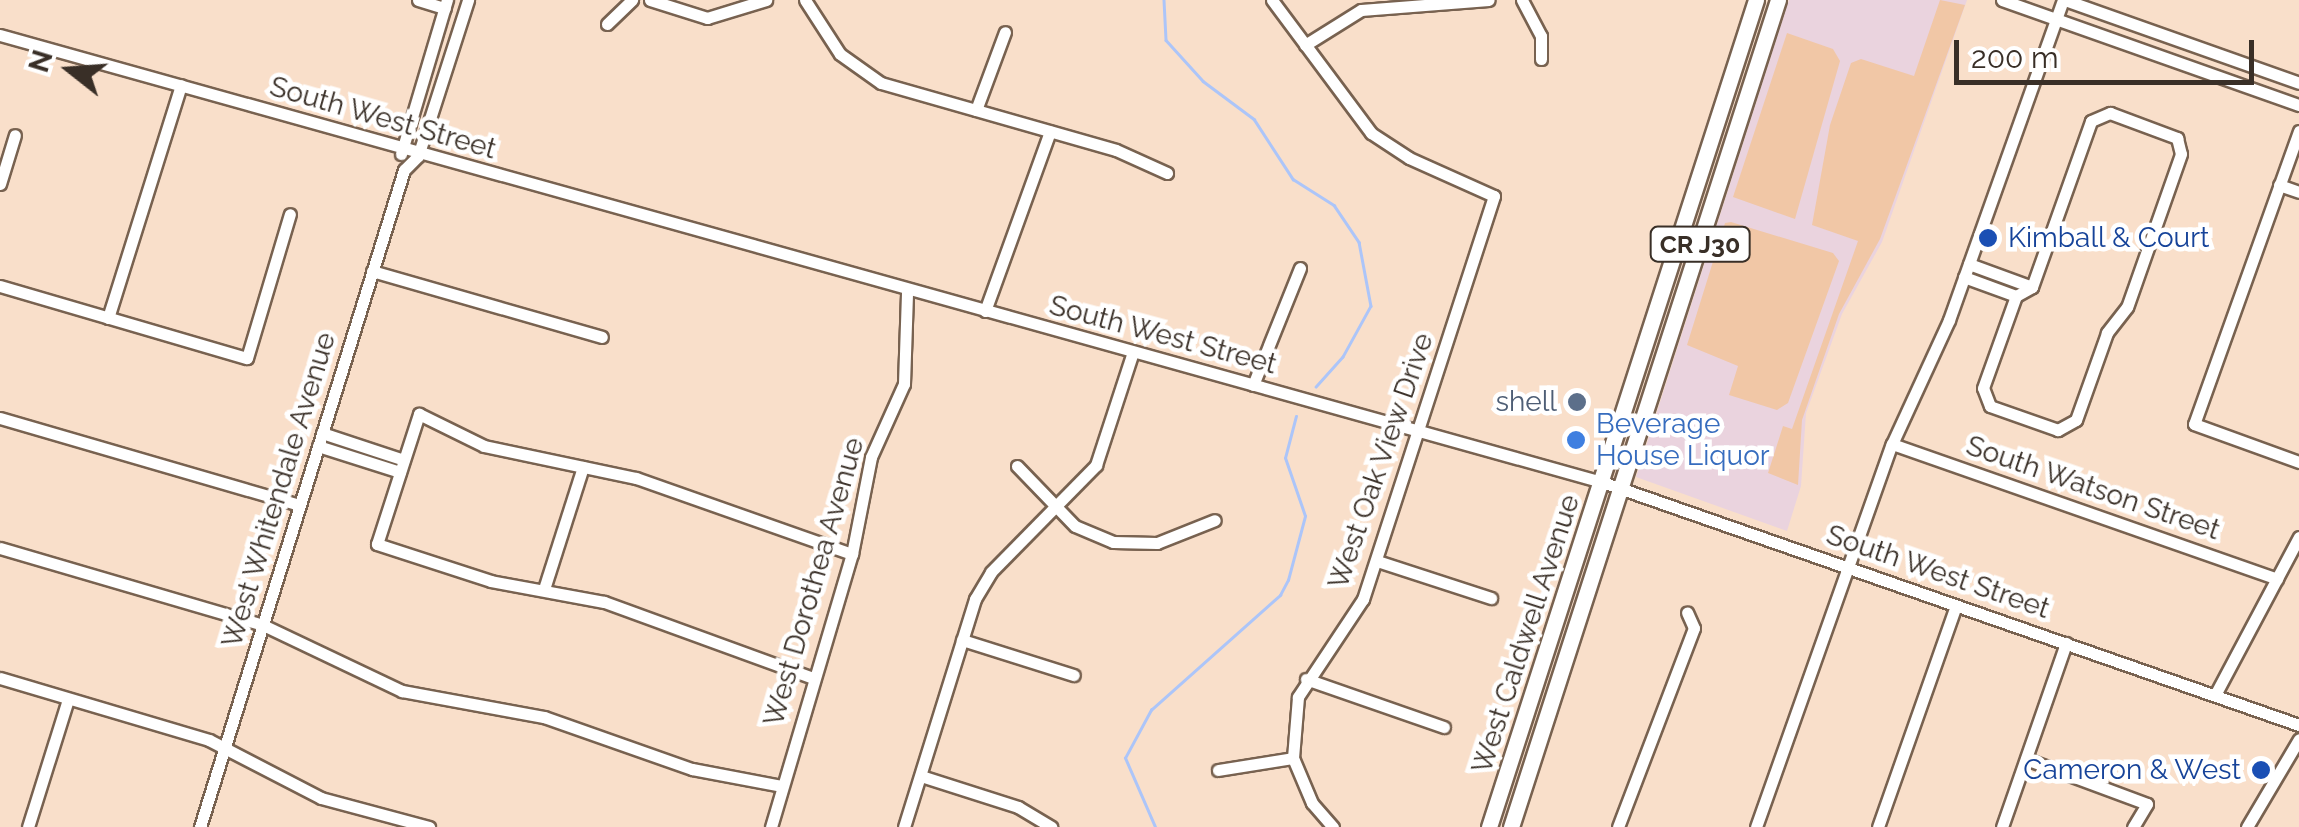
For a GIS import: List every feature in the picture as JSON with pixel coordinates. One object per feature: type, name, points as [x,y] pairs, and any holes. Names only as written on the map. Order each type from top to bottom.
[{"type":"main road","name":"West Caldwell Avenue","points":[[1489,827],[1756,0]]},
{"type":"main road","name":"West Caldwell Avenue","points":[[1511,827],[1778,0]]},
{"type":"main road","points":[[1711,210],[1706,193],[1729,118],[1727,93]]},
{"type":"main road","points":[[1500,827],[1508,768]]},
{"type":"street","points":[[418,0],[446,4],[400,150],[405,167],[418,156],[468,0]]},
{"type":"street","points":[[607,24],[632,0]]},
{"type":"street","points":[[650,0],[707,18],[766,0]]},
{"type":"street","points":[[805,0],[830,43],[865,73],[1168,173]]},
{"type":"street","points":[[1272,0],[1305,45],[1361,10],[1489,0]]},
{"type":"street","points":[[1522,0],[1540,36],[1541,58]]},
{"type":"street","points":[[2002,0],[2299,105]]},
{"type":"street","points":[[1756,827],[1892,444],[1967,271],[2064,0],[2299,83]]},
{"type":"street","points":[[976,110],[1004,32]]},
{"type":"street","name":"South West Street","points":[[0,35],[181,84],[418,156],[1602,482],[2299,724]]},
{"type":"street","name":"West Oak View Drive","points":[[1305,45],[1371,133],[1409,158],[1494,196],[1377,561],[1348,625],[1306,680],[1294,716],[1293,758],[1303,788],[1325,824]]},
{"type":"street","points":[[108,318],[181,84]]},
{"type":"street","points":[[2110,113],[2177,138],[2182,154],[2128,304],[2108,331],[2068,430],[1983,400],[2016,296],[2032,287],[2095,116],[2110,113]]},
{"type":"street","points":[[984,311],[1050,131]]},
{"type":"street","points":[[2299,131],[2194,424],[2299,462]]},
{"type":"street","points":[[0,184],[15,135]]},
{"type":"street","name":"West Whitendale Avenue","points":[[200,827],[405,167]]},
{"type":"street","points":[[2279,185],[2299,192]]},
{"type":"street","points":[[0,286],[247,358],[290,214]]},
{"type":"street","points":[[1252,385],[1300,268]]},
{"type":"street","points":[[372,271],[602,337]]},
{"type":"street","points":[[1967,271],[2032,287]]},
{"type":"street","points":[[1967,271],[2016,296]]},
{"type":"street","name":"West Dorothea Avenue","points":[[771,827],[852,554],[871,457],[904,384],[907,292]]},
{"type":"street","points":[[904,827],[962,640],[992,572],[1057,508],[1106,447],[1133,352]]},
{"type":"street","points":[[813,678],[659,620],[544,588],[491,580],[377,544],[419,414],[499,451],[582,466],[688,494],[852,554]]},
{"type":"street","points":[[0,418],[299,505]]},
{"type":"street","points":[[320,440],[402,466]]},
{"type":"street","name":"South Watson Street","points":[[1892,444],[2277,579]]},
{"type":"street","points":[[544,588],[582,466]]},
{"type":"street","points":[[1017,466],[1057,508],[1094,536],[1130,544],[1157,542],[1215,520]]},
{"type":"street","points":[[2215,695],[2299,537]]},
{"type":"street","points":[[0,548],[263,626],[402,692],[544,717],[692,769],[782,786]]},
{"type":"street","points":[[1377,561],[1490,598]]},
{"type":"street","points":[[1878,827],[1956,606]]},
{"type":"street","points":[[1618,827],[1694,628],[1687,612]]},
{"type":"street","points":[[962,640],[1074,675]]},
{"type":"street","points":[[2002,827],[2066,643]]},
{"type":"street","points":[[0,678],[225,746],[321,798],[429,827]]},
{"type":"street","points":[[1306,680],[1444,726]]},
{"type":"street","points":[[28,827],[68,699]]},
{"type":"street","points":[[2246,827],[2299,739]]},
{"type":"street","points":[[1218,770],[1293,758]]},
{"type":"street","points":[[2026,759],[2147,804],[2133,827]]},
{"type":"street","points":[[920,776],[1018,807],[1050,827]]},
{"type":"shaded area","points":[[1789,0],[1967,0],[1882,242],[1842,314],[1806,413],[1801,486],[1787,531],[1636,477]]},
{"type":"shaded area","points":[[1940,0],[1965,5],[1880,239],[1839,314],[1802,420],[1798,485],[1768,473],[1783,426],[1792,429],[1858,241],[1812,225],[1830,125],[1851,63],[1861,59],[1914,76]]},
{"type":"shaded area","points":[[1787,33],[1833,49],[1840,61],[1795,219],[1733,197]]},
{"type":"shaded area","points":[[1725,223],[1833,253],[1839,261],[1788,403],[1777,410],[1729,395],[1738,366],[1687,345]]},
{"type":"waterway","points":[[1164,0],[1166,40],[1203,81],[1254,119],[1293,179],[1334,205],[1359,242],[1371,306],[1343,357],[1316,387]]},
{"type":"waterway","points":[[1155,827],[1125,758],[1151,710],[1280,595],[1288,580],[1305,516],[1285,458],[1296,416]]},
{"type":"place","name":"Kimball & Court","points":[[1988,238]]},
{"type":"place","name":"shell","points":[[1577,402]]},
{"type":"place","name":"Beverage House Liquor","points":[[1576,440]]},
{"type":"place","name":"Cameron & West","points":[[2261,770]]}]
